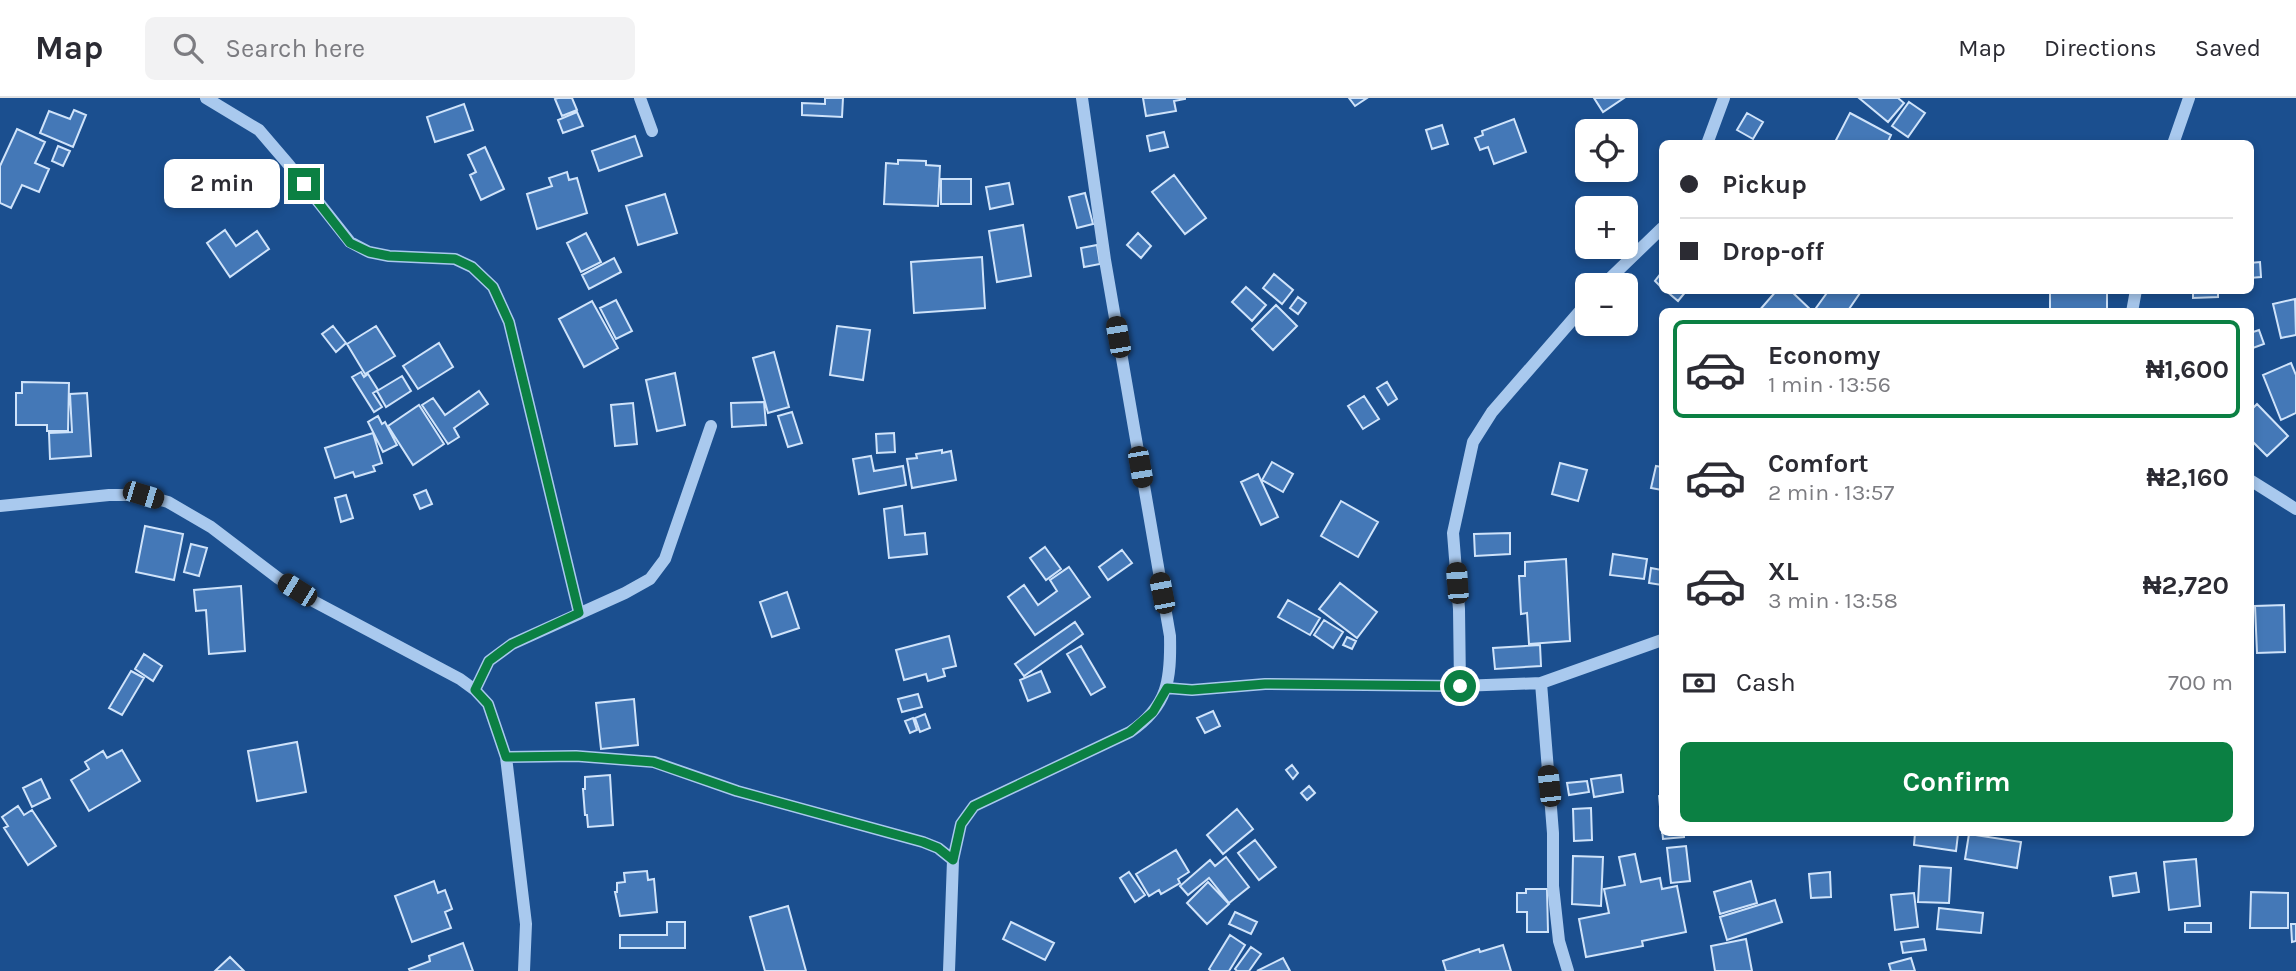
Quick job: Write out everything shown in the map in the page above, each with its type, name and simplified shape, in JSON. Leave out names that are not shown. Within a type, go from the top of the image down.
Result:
[{"type":"street","points":[[206,98],[259,130],[350,243],[369,252],[389,256],[455,259],[472,267],[493,287],[509,322],[579,613]]},
{"type":"street","points":[[640,98],[652,131]]},
{"type":"street","points":[[949,971],[953,860],[961,824],[974,806],[1130,732],[1153,712],[1167,688],[1171,668],[1170,636],[1105,260],[1082,98]]},
{"type":"street","points":[[1708,140],[1724,98]]},
{"type":"street","points":[[2174,140],[2189,98]]},
{"type":"street","points":[[1615,273],[1659,231]]},
{"type":"street","points":[[1460,686],[1459,609],[1453,533],[1473,442],[1500,402],[1575,317]]},
{"type":"street","points":[[475,690],[489,661],[512,644],[650,579],[665,559],[711,426]]},
{"type":"street","points":[[2254,483],[2296,509]]},
{"type":"street","points":[[0,506],[110,495],[143,495],[168,502],[211,527],[278,578],[315,602],[460,679],[475,690],[488,704],[506,757],[526,925],[523,971]]},
{"type":"street","points":[[1167,688],[1192,690],[1265,684],[1460,686],[1541,682],[1659,641]]},
{"type":"street","points":[[1541,682],[1553,833],[1552,886],[1559,941],[1568,971]]},
{"type":"street","points":[[506,757],[576,756],[653,762],[737,791],[914,839],[938,848],[953,860]]},
{"type":"building","points":[[572,98],[577,110],[562,116],[555,99]]},
{"type":"building","points":[[825,98],[843,98],[842,117],[802,115],[802,103],[825,104]]},
{"type":"building","points":[[1143,98],[1185,99],[1174,101],[1176,111],[1146,116]]},
{"type":"building","points":[[1349,98],[1367,98],[1355,106]]},
{"type":"building","points":[[1594,98],[1624,98],[1603,112]]},
{"type":"building","points":[[1859,98],[1898,98],[1904,103],[1888,122]]},
{"type":"building","points":[[1909,102],[1925,113],[1908,137],[1892,126]]},
{"type":"building","points":[[464,104],[473,130],[435,142],[427,117]]},
{"type":"building","points":[[74,110],[86,115],[73,147],[40,133],[49,111],[70,119]]},
{"type":"building","points":[[577,112],[583,126],[563,133],[558,120]]},
{"type":"building","points":[[1747,113],[1763,122],[1753,139],[1737,130]]},
{"type":"building","points":[[1850,113],[1891,135],[1889,140],[1836,140]]},
{"type":"building","points":[[1514,119],[1526,152],[1494,164],[1488,147],[1480,150],[1475,138],[1483,135],[1482,131]]},
{"type":"building","points":[[1442,125],[1448,144],[1432,149],[1426,130]]},
{"type":"building","points":[[17,129],[45,142],[35,163],[49,169],[39,192],[22,185],[11,208],[0,203],[0,166]]},
{"type":"building","points":[[1164,132],[1168,147],[1150,151],[1147,136]]},
{"type":"building","points":[[635,136],[642,156],[599,171],[592,151]]},
{"type":"building","points":[[58,146],[70,151],[63,166],[52,161]]},
{"type":"building","points":[[485,147],[504,189],[481,200],[470,175],[476,172],[468,155]]},
{"type":"building","points":[[898,160],[926,161],[926,165],[940,166],[938,206],[884,204],[886,163],[898,164]]},
{"type":"building","points":[[567,172],[569,180],[577,178],[587,213],[537,229],[527,194],[552,186],[549,178]]},
{"type":"building","points":[[1174,175],[1206,218],[1185,234],[1152,192]]},
{"type":"building","points":[[941,179],[971,179],[971,204],[941,204]]},
{"type":"building","points":[[1009,183],[1013,204],[990,209],[986,187]]},
{"type":"building","points":[[1085,193],[1093,224],[1077,228],[1069,197]]},
{"type":"building","points":[[665,194],[677,233],[638,245],[626,206]]},
{"type":"building","points":[[1023,225],[1031,276],[997,282],[989,231]]},
{"type":"building","points":[[225,230],[236,246],[257,231],[269,249],[230,277],[207,243]]},
{"type":"building","points":[[586,233],[601,262],[581,272],[567,243]]},
{"type":"building","points":[[1138,233],[1151,246],[1141,258],[1127,245]]},
{"type":"building","points":[[1097,245],[1100,264],[1084,267],[1081,248]]},
{"type":"building","points":[[982,257],[985,308],[914,313],[911,262]]},
{"type":"building","points":[[614,258],[621,272],[589,289],[582,275]]},
{"type":"building","points":[[2260,262],[2261,277],[2254,278],[2254,263]]},
{"type":"building","points":[[1274,274],[1293,290],[1282,304],[1263,288]]},
{"type":"building","points":[[1246,287],[1266,305],[1252,321],[1232,302]]},
{"type":"building","points":[[1670,294],[1684,294],[1678,301]]},
{"type":"building","points":[[1774,294],[1794,294],[1809,308],[1761,308]]},
{"type":"building","points":[[1826,294],[1859,294],[1850,308],[1816,308]]},
{"type":"building","points":[[2050,294],[2107,294],[2107,308],[2050,308]]},
{"type":"building","points":[[2193,294],[2218,294],[2218,297],[2193,298]]},
{"type":"building","points":[[1298,297],[1306,303],[1298,314],[1290,308]]},
{"type":"building","points":[[2295,299],[2296,335],[2281,338],[2273,304]]},
{"type":"building","points":[[616,300],[632,331],[616,339],[600,308]]},
{"type":"building","points":[[592,301],[618,348],[584,367],[559,319]]},
{"type":"building","points":[[1276,305],[1297,326],[1273,350],[1252,329]]},
{"type":"building","points":[[333,326],[346,343],[336,352],[322,334]]},
{"type":"building","points":[[376,326],[395,356],[365,374],[347,344]]},
{"type":"building","points":[[837,326],[870,330],[863,380],[830,375]]},
{"type":"building","points":[[2259,330],[2264,344],[2254,348],[2254,332]]},
{"type":"building","points":[[439,343],[453,367],[418,389],[403,366]]},
{"type":"building","points":[[774,352],[789,407],[768,413],[753,358]]},
{"type":"building","points":[[2291,363],[2296,375],[2296,413],[2281,420],[2263,375]]},
{"type":"building","points":[[361,372],[364,377],[368,374],[378,390],[373,393],[382,407],[374,412],[352,377]]},
{"type":"building","points":[[675,373],[685,425],[657,431],[646,380]]},
{"type":"building","points":[[402,376],[411,391],[386,407],[377,391]]},
{"type":"building","points":[[22,382],[69,383],[68,431],[47,431],[47,425],[16,425],[16,393],[22,393]]},
{"type":"building","points":[[1387,382],[1397,399],[1388,405],[1377,388]]},
{"type":"building","points":[[479,391],[488,404],[454,428],[459,437],[448,444],[422,405],[433,398],[445,415]]},
{"type":"building","points":[[87,393],[91,456],[50,459],[49,433],[72,432],[70,394]]},
{"type":"building","points":[[1364,396],[1379,419],[1363,429],[1348,406]]},
{"type":"building","points":[[764,402],[766,425],[732,427],[731,403]]},
{"type":"building","points":[[633,403],[637,444],[615,446],[611,405]]},
{"type":"building","points":[[2257,404],[2288,436],[2267,456],[2254,443],[2254,407]]},
{"type":"building","points":[[419,405],[444,444],[413,465],[388,426]]},
{"type":"building","points":[[792,412],[802,443],[788,447],[778,416]]},
{"type":"building","points":[[378,416],[382,424],[385,422],[397,445],[383,452],[368,422]]},
{"type":"building","points":[[373,433],[382,463],[373,466],[375,471],[355,477],[353,472],[335,478],[325,448]]},
{"type":"building","points":[[894,433],[895,452],[877,453],[876,434]]},
{"type":"building","points":[[942,450],[942,453],[951,451],[956,480],[912,488],[907,459],[917,458],[916,454]]},
{"type":"building","points":[[871,456],[874,471],[903,466],[906,485],[859,494],[853,459]]},
{"type":"building","points":[[1272,462],[1293,474],[1283,492],[1262,480]]},
{"type":"building","points":[[1560,463],[1587,470],[1578,501],[1552,494]]},
{"type":"building","points":[[1656,466],[1659,466],[1659,489],[1651,488]]},
{"type":"building","points":[[1258,474],[1278,517],[1261,525],[1241,482]]},
{"type":"building","points":[[426,490],[432,504],[420,509],[414,495]]},
{"type":"building","points":[[346,495],[353,518],[341,522],[335,498]]},
{"type":"building","points":[[1341,501],[1378,522],[1358,557],[1321,536]]},
{"type":"building","points":[[902,506],[905,535],[925,533],[927,554],[889,558],[884,509]]},
{"type":"building","points":[[145,526],[183,534],[174,580],[136,572]]},
{"type":"building","points":[[1510,533],[1510,554],[1475,556],[1474,534]]},
{"type":"building","points":[[191,544],[207,548],[199,576],[184,572]]},
{"type":"building","points":[[1045,547],[1061,569],[1046,580],[1030,558]]},
{"type":"building","points":[[1122,550],[1132,563],[1108,580],[1099,567]]},
{"type":"building","points":[[1613,554],[1647,559],[1644,579],[1610,575]]},
{"type":"building","points":[[1566,559],[1570,641],[1529,644],[1527,613],[1521,614],[1519,576],[1525,576],[1525,562]]},
{"type":"building","points":[[1069,567],[1090,597],[1035,635],[1008,597],[1024,585],[1038,605],[1057,591],[1050,580]]},
{"type":"building","points":[[1651,568],[1659,569],[1659,585],[1649,583]]},
{"type":"building","points":[[1340,583],[1377,612],[1357,638],[1319,609]]},
{"type":"building","points":[[241,586],[245,651],[209,654],[206,610],[196,611],[194,590]]},
{"type":"building","points":[[787,592],[799,628],[772,637],[760,602]]},
{"type":"building","points":[[1288,600],[1320,618],[1310,635],[1278,617]]},
{"type":"building","points":[[2284,605],[2285,652],[2257,653],[2255,606]]},
{"type":"building","points":[[1324,620],[1343,632],[1333,648],[1314,635]]},
{"type":"building","points":[[1075,622],[1083,634],[1024,676],[1015,664]]},
{"type":"building","points":[[949,636],[956,666],[943,669],[945,676],[928,681],[926,674],[904,680],[896,650]]},
{"type":"building","points":[[1347,637],[1356,641],[1352,649],[1343,645]]},
{"type":"building","points":[[1540,645],[1541,666],[1495,669],[1493,648]]},
{"type":"building","points":[[1081,646],[1105,687],[1091,695],[1067,654]]},
{"type":"building","points":[[144,654],[162,666],[153,681],[135,669]]},
{"type":"building","points":[[131,671],[144,678],[122,715],[109,708]]},
{"type":"building","points":[[1041,671],[1050,692],[1028,701],[1020,680]]},
{"type":"building","points":[[918,694],[922,707],[902,712],[898,699]]},
{"type":"building","points":[[634,699],[638,745],[601,749],[596,703]]},
{"type":"building","points":[[1213,711],[1220,726],[1205,733],[1197,718]]},
{"type":"building","points":[[925,714],[930,728],[920,732],[915,718]]},
{"type":"building","points":[[913,718],[917,730],[910,733],[905,721]]},
{"type":"building","points":[[297,742],[306,792],[257,801],[248,751]]},
{"type":"building","points":[[122,750],[140,781],[89,811],[71,780],[89,769],[85,762],[103,751],[107,758]]},
{"type":"building","points":[[1292,765],[1298,773],[1293,779],[1286,770]]},
{"type":"building","points":[[610,775],[613,825],[588,827],[583,789],[585,777]]},
{"type":"building","points":[[1621,775],[1623,792],[1594,797],[1591,779]]},
{"type":"building","points":[[41,779],[50,798],[32,807],[23,788]]},
{"type":"building","points":[[1587,781],[1589,792],[1569,795],[1567,783]]},
{"type":"building","points":[[1309,786],[1315,793],[1307,800],[1301,793]]},
{"type":"building","points":[[18,806],[24,815],[32,810],[56,846],[28,865],[4,828],[8,826],[2,817]]},
{"type":"building","points":[[1591,808],[1592,840],[1574,841],[1573,809]]},
{"type":"building","points":[[1237,809],[1253,829],[1223,854],[1207,835]]},
{"type":"building","points":[[1662,836],[1684,836],[1684,837],[1663,839]]},
{"type":"building","points":[[1915,836],[1958,836],[1956,851],[1914,845]]},
{"type":"building","points":[[1969,836],[2021,842],[2017,868],[1965,859]]},
{"type":"building","points":[[1255,840],[1276,867],[1259,880],[1238,853]]},
{"type":"building","points":[[1686,846],[1690,881],[1671,883],[1667,848]]},
{"type":"building","points":[[1176,850],[1189,872],[1178,879],[1180,883],[1161,894],[1159,890],[1149,896],[1136,874]]},
{"type":"building","points":[[1635,854],[1641,882],[1660,878],[1662,889],[1677,886],[1686,932],[1642,941],[1643,946],[1586,957],[1579,919],[1609,913],[1604,889],[1625,885],[1619,857]]},
{"type":"building","points":[[1573,856],[1603,857],[1601,906],[1572,904]]},
{"type":"building","points":[[1226,857],[1249,887],[1229,903],[1209,878],[1188,895],[1180,886],[1210,860],[1215,866]]},
{"type":"building","points":[[2196,859],[2200,906],[2169,910],[2164,862]]},
{"type":"building","points":[[1920,866],[1951,868],[1949,903],[1918,902]]},
{"type":"building","points":[[647,871],[648,880],[654,879],[657,912],[620,916],[615,892],[617,883],[625,882],[624,873]]},
{"type":"building","points":[[1129,872],[1145,895],[1135,902],[1120,878]]},
{"type":"building","points":[[1830,872],[1831,897],[1811,898],[1809,874]]},
{"type":"building","points":[[2136,873],[2139,892],[2113,896],[2110,877]]},
{"type":"building","points":[[434,881],[438,893],[445,890],[452,909],[445,912],[451,928],[412,942],[395,896]]},
{"type":"building","points":[[1751,881],[1757,903],[1720,914],[1714,892]]},
{"type":"building","points":[[1208,882],[1229,904],[1207,924],[1187,903]]},
{"type":"building","points":[[1526,889],[1547,889],[1548,932],[1527,932],[1527,912],[1517,912],[1517,893],[1526,893]]},
{"type":"building","points":[[2251,892],[2288,893],[2288,928],[2250,928]]},
{"type":"building","points":[[1914,893],[1918,927],[1895,930],[1891,895]]},
{"type":"building","points":[[1775,900],[1782,922],[1727,940],[1720,917]]},
{"type":"building","points":[[788,906],[806,971],[765,971],[750,917]]},
{"type":"building","points":[[1939,908],[1983,913],[1981,933],[1937,929]]},
{"type":"building","points":[[1235,912],[1257,922],[1251,934],[1229,924]]},
{"type":"building","points":[[667,922],[685,922],[685,948],[620,948],[620,935],[667,935]]},
{"type":"building","points":[[1011,922],[1054,943],[1045,960],[1003,939]]},
{"type":"building","points":[[2185,923],[2211,923],[2211,932],[2185,932]]},
{"type":"building","points":[[2291,924],[2296,924],[2296,941],[2292,942]]},
{"type":"building","points":[[1230,935],[1245,945],[1229,971],[1211,971],[1209,969]]},
{"type":"building","points":[[1746,939],[1752,971],[1715,971],[1711,946]]},
{"type":"building","points":[[1924,939],[1926,950],[1903,953],[1901,942]]},
{"type":"building","points":[[463,943],[473,971],[410,971],[409,969],[430,961],[429,956]]},
{"type":"building","points":[[1503,945],[1511,971],[1446,971],[1443,961],[1479,949],[1480,952]]},
{"type":"building","points":[[1251,947],[1261,954],[1249,971],[1237,971],[1235,969]]},
{"type":"building","points":[[230,957],[244,971],[215,971]]},
{"type":"building","points":[[1283,958],[1290,971],[1257,971]]},
{"type":"building","points":[[1911,958],[1915,971],[1891,971],[1889,964]]},
{"type":"route","points":[[304,184],[350,243],[369,252],[389,256],[455,259],[472,267],[493,287],[509,322],[579,613],[512,644],[489,661],[475,690],[488,704],[506,757],[576,756],[653,762],[737,791],[923,842],[938,848],[953,860],[961,824],[974,806],[1130,732],[1153,712],[1167,688],[1192,690],[1265,684],[1460,686]]}]
